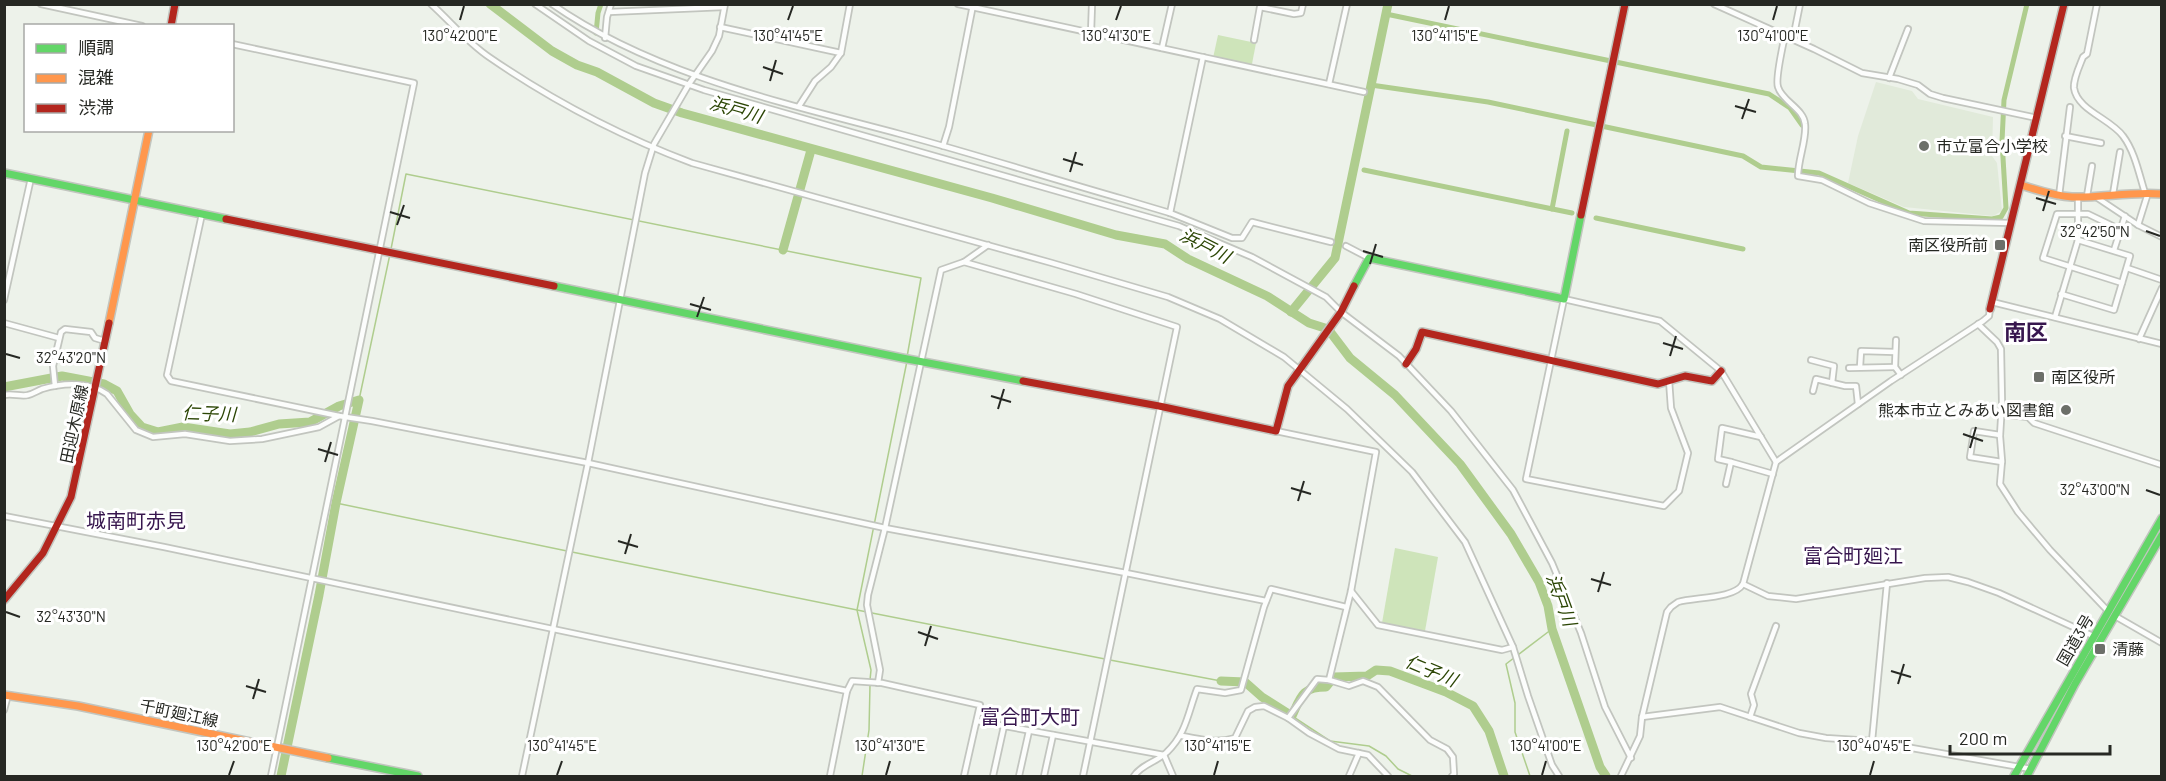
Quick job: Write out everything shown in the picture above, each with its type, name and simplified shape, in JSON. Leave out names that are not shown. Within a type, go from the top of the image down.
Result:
[{"type":"main road","points":[[171,24],[176,4]]},
{"type":"main road","points":[[4,173],[902,358],[1159,406],[1276,431],[1286,391],[1341,312],[1369,258],[1564,299],[1625,4]]},
{"type":"main road","points":[[1991,305],[2064,4]]},
{"type":"main road","name":"田迎木原線","points":[[4,600],[36,563],[58,526],[76,480],[149,132]]},
{"type":"main road","points":[[2021,185],[2059,195],[2078,197],[2162,194]]},
{"type":"main road","points":[[1406,364],[1416,349],[1422,332],[1658,384],[1685,376],[1712,381],[1721,371]]},
{"type":"main road","name":"国道3号","points":[[2014,777],[2162,518]]},
{"type":"main road","name":"国道3号","points":[[2029,773],[2075,684],[2162,536]]},
{"type":"main road","name":"千町廻江線","points":[[6,695],[78,706],[418,777]]},
{"type":"street","points":[[41,4],[133,24]]},
{"type":"street","points":[[431,4],[450,25],[488,56],[576,111],[652,148],[692,163],[1124,283],[1203,310],[1245,333],[1302,370],[1347,409],[1412,472],[1465,542],[1513,647],[1552,765],[1559,777]]},
{"type":"street","points":[[536,4],[589,41],[636,66],[689,84],[1179,226],[1215,240],[1326,297],[1341,312],[1399,356],[1450,411],[1513,490],[1552,563],[1581,633],[1605,707],[1631,758]]},
{"type":"street","points":[[552,4],[582,26],[605,38],[695,74],[799,106],[1170,213],[1232,237],[1242,238],[1252,222],[1331,243]]},
{"type":"street","points":[[605,38],[611,4]]},
{"type":"street","points":[[799,106],[815,81],[831,67],[840,53],[850,4]]},
{"type":"street","points":[[958,4],[1364,93]]},
{"type":"street","points":[[1091,33],[1092,4]]},
{"type":"street","points":[[1162,48],[1172,4]]},
{"type":"street","points":[[1254,40],[1260,7],[1294,14],[1301,13],[1303,4]]},
{"type":"street","points":[[1329,84],[1347,4]]},
{"type":"street","points":[[1714,4],[1785,35],[1862,73],[1918,85],[1930,94],[1943,98],[2037,118]]},
{"type":"street","points":[[1792,39],[1800,4]]},
{"type":"street","points":[[2097,4],[2087,54],[2083,57],[2074,87],[2080,103],[2123,135],[2132,153],[2147,193],[2138,225]]},
{"type":"street","points":[[522,777],[588,463],[645,173],[652,148],[695,74],[712,51],[719,36],[724,6],[609,12]]},
{"type":"street","points":[[942,146],[949,127],[972,6]]},
{"type":"street","points":[[720,27],[840,53]]},
{"type":"street","points":[[1889,78],[1908,29]]},
{"type":"street","points":[[1785,35],[1777,84],[1780,92],[1803,118],[1806,125],[1798,176],[1822,180],[1869,203],[1924,221],[2011,223]]},
{"type":"street","points":[[234,44],[414,83],[382,250],[310,578],[271,777]]},
{"type":"street","points":[[1170,213],[1203,57]]},
{"type":"street","points":[[2059,195],[2070,107]]},
{"type":"street","points":[[2065,136],[2101,143]]},
{"type":"street","points":[[2113,194],[2120,152]]},
{"type":"street","points":[[2092,166],[2090,196],[2162,237]]},
{"type":"street","points":[[4,300],[31,178]]},
{"type":"street","points":[[2055,317],[2078,240],[2078,197]]},
{"type":"street","points":[[202,214],[167,375],[171,381],[339,416],[588,463],[882,527],[1266,602]]},
{"type":"street","points":[[2120,229],[2088,214],[2057,214],[2043,258],[2122,283]]},
{"type":"street","points":[[2114,250],[2125,216]]},
{"type":"street","points":[[2061,294],[2114,310],[2130,256],[2078,240]]},
{"type":"street","points":[[878,683],[880,670],[867,605],[868,595],[941,270],[964,262],[988,245]]},
{"type":"street","points":[[1346,246],[1369,258]]},
{"type":"street","points":[[964,262],[1076,294],[1177,327],[1159,406],[1092,743],[1083,776]]},
{"type":"street","points":[[2127,268],[2162,280]]},
{"type":"street","points":[[2139,339],[2162,288]]},
{"type":"street","points":[[1669,381],[1671,408],[1688,453],[1679,491],[1664,506],[1526,479],[1564,299],[1660,321],[1721,371],[1776,462]]},
{"type":"street","points":[[1621,777],[1640,736],[1642,717],[1667,612],[1671,607],[1690,599],[1732,594],[1740,590],[1776,462],[1989,316],[1991,305],[2055,317],[2162,344]]},
{"type":"street","points":[[4,323],[59,338]]},
{"type":"street","points":[[1978,324],[1997,342],[2001,350],[2002,462],[2000,484],[2018,512],[2050,550],[2108,611],[2162,643]]},
{"type":"street","points":[[56,387],[53,366],[59,338],[65,328],[91,332],[95,338],[105,341]]},
{"type":"street","points":[[1896,340],[1895,367],[1901,375]]},
{"type":"street","points":[[1860,367],[1861,349],[1895,352]]},
{"type":"street","points":[[1811,360],[1834,366],[1832,383]]},
{"type":"street","points":[[1849,368],[1895,367]]},
{"type":"street","points":[[1814,391],[1816,379],[1856,387],[1858,404]]},
{"type":"street","points":[[4,395],[17,393],[27,396],[41,389],[79,384],[96,387],[113,399],[136,430],[153,437],[184,434],[230,441],[262,439],[319,427],[339,416]]},
{"type":"street","points":[[2000,414],[2028,417],[2034,423],[2162,465]]},
{"type":"street","points":[[1761,437],[1722,428],[1718,459],[1773,474]]},
{"type":"street","points":[[2000,435],[1974,430],[1970,457],[2002,462]]},
{"type":"street","points":[[1276,431],[1376,452],[1351,591],[1329,680]]},
{"type":"street","points":[[1726,484],[1731,462]]},
{"type":"street","points":[[4,516],[847,691]]},
{"type":"street","points":[[1743,584],[1768,596],[1796,599],[1887,583],[1948,577],[1999,593],[2093,636]]},
{"type":"street","points":[[1872,741],[1887,583]]},
{"type":"street","points":[[1134,777],[1146,764],[1164,755],[1182,736],[1197,689],[1225,693],[1242,690],[1271,590],[1346,607]]},
{"type":"street","points":[[1351,591],[1378,625],[1502,650],[1513,647]]},
{"type":"street","points":[[1750,717],[1754,705],[1751,694],[1776,626]]},
{"type":"street","points":[[1288,718],[1317,679],[1349,686],[1363,681],[1378,687],[1430,740],[1447,749],[1453,757],[1454,774],[1452,777]]},
{"type":"street","points":[[830,777],[847,691],[852,681],[878,683],[980,705],[964,777]]},
{"type":"street","points":[[4,710],[6,695]]},
{"type":"street","points":[[1182,736],[1208,742],[1221,742],[1235,738],[1248,711],[1264,705],[1339,749],[1368,755],[1388,777]]},
{"type":"street","points":[[1642,717],[1720,707],[1799,733],[1826,738],[1872,741],[2020,766],[2029,773]]},
{"type":"street","points":[[977,721],[1164,755]]},
{"type":"street","points":[[993,777],[1004,726]]},
{"type":"street","points":[[1019,777],[1029,731]]},
{"type":"street","points":[[1044,777],[1053,735]]},
{"type":"street","points":[[1349,777],[1359,753]]},
{"type":"street","points":[[1164,755],[1173,777]]},
{"type":"shaded area","name":"市立富合小学校","points":[[1876,82],[1912,91],[1918,99],[1993,117],[1992,156],[1997,163],[2002,211],[1993,216],[1904,207],[1848,183],[1858,136]]},
{"type":"green space","points":[[1218,35],[1256,43],[1252,64],[1213,58]]},
{"type":"green space","points":[[1395,548],[1438,557],[1425,631],[1382,623]]},
{"type":"waterway","name":"浜戸川","points":[[490,4],[552,51],[654,103],[682,113],[992,198],[1116,235],[1165,244],[1188,259],[1267,296],[1309,323],[1328,329],[1350,358],[1395,395],[1460,464],[1511,534],[1539,582],[1548,606],[1552,629],[1600,767],[1606,776]]},
{"type":"waterway","points":[[596,33],[601,4]]},
{"type":"waterway","points":[[1291,312],[1335,258],[1388,4]]},
{"type":"waterway","points":[[1371,85],[1488,102],[1743,156],[1761,167],[1819,173],[1909,213],[1992,219],[2001,217],[2006,208],[2002,141],[2004,100],[2027,4]]},
{"type":"waterway","points":[[1386,14],[1769,94],[1790,108],[1802,125]]},
{"type":"waterway","points":[[1552,209],[1567,131]]},
{"type":"waterway","points":[[783,250],[811,150]]},
{"type":"waterway","points":[[1364,170],[1572,213]]},
{"type":"waterway","points":[[391,249],[406,174],[921,278],[907,357]]},
{"type":"waterway","points":[[1596,218],[1743,249]]},
{"type":"waterway","points":[[359,400],[390,254]]},
{"type":"waterway","points":[[870,680],[871,670],[857,610],[907,361]]},
{"type":"waterway","name":"仁子川","points":[[4,387],[62,376],[104,384],[117,391],[130,414],[142,427],[158,432],[183,427],[230,434],[250,432],[279,424],[310,422],[339,406],[359,400],[281,776]]},
{"type":"waterway","points":[[336,503],[567,551]]},
{"type":"waterway","points":[[572,552],[867,612]]},
{"type":"waterway","points":[[872,613],[1105,659]]},
{"type":"waterway","points":[[1530,776],[1515,732],[1515,703],[1506,664],[1552,629]]},
{"type":"waterway","points":[[1110,660],[1221,681]]},
{"type":"waterway","name":"仁子川","points":[[1221,681],[1245,682],[1262,697],[1292,716],[1303,694],[1318,687],[1326,687],[1334,677],[1367,676],[1376,670],[1390,671],[1446,692],[1473,706],[1489,731],[1504,776]]},
{"type":"waterway","points":[[862,776],[869,730],[870,685]]},
{"type":"waterway","points":[[1292,716],[1330,741],[1369,746],[1386,756],[1398,769],[1412,776]]},
{"type":"traffic: fast","points":[[4,173],[226,219]]},
{"type":"traffic: fast","points":[[1354,286],[1369,258],[1564,299],[1581,215]]},
{"type":"traffic: fast","points":[[554,286],[1023,381]]},
{"type":"traffic: fast","points":[[2014,776],[2162,518]]},
{"type":"traffic: fast","points":[[2027,776],[2075,684],[2162,535]]},
{"type":"traffic: fast","points":[[328,758],[418,776]]},
{"type":"traffic: slow","points":[[109,323],[149,132]]},
{"type":"traffic: slow","points":[[2021,185],[2072,197],[2162,194]]},
{"type":"traffic: slow","points":[[4,695],[78,706],[328,758]]},
{"type":"traffic: jam","points":[[171,24],[175,4]]},
{"type":"traffic: jam","points":[[1581,215],[1625,4]]},
{"type":"traffic: jam","points":[[1990,309],[2064,4]]},
{"type":"traffic: jam","points":[[226,219],[554,286]]},
{"type":"traffic: jam","points":[[1023,381],[1159,406],[1276,431],[1288,386],[1341,312],[1354,286]]},
{"type":"traffic: jam","points":[[4,600],[43,553],[71,497],[109,323]]},
{"type":"traffic: jam","points":[[1406,364],[1416,349],[1422,332],[1658,384],[1685,376],[1712,381],[1721,371]]},
{"type":"place","name":"市立富合小学校","points":[[1924,146]]},
{"type":"place","name":"南区役所前","points":[[2000,245]]},
{"type":"place","name":"南区役所","points":[[2039,377]]},
{"type":"place","name":"熊本市立とみあい図書館","points":[[2066,410]]},
{"type":"place","name":"清藤","points":[[2100,649]]},
{"type":"district","name":"南区","points":[[2026,332]]},
{"type":"district","name":"城南町赤見","points":[[136,521]]},
{"type":"district","name":"富合町廻江","points":[[1853,556]]},
{"type":"district","name":"富合町大町","points":[[1030,717]]}]
